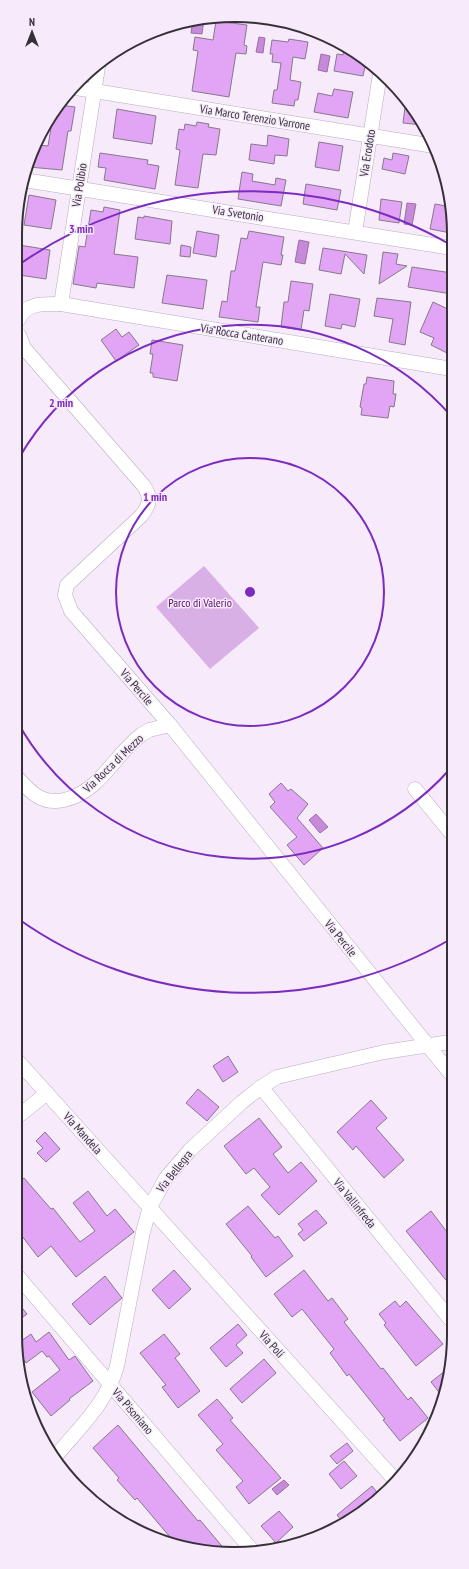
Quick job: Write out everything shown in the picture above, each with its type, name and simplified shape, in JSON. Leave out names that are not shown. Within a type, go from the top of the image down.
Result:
[{"type":"street","name":"Via Polibio","points":[[61,304],[97,72]]},
{"type":"street","name":"Via Erodoto","points":[[355,232],[379,79]]},
{"type":"street","name":"Via Marco Terenzio Varrone","points":[[80,89],[427,145]]},
{"type":"street","name":"Via Svetonio","points":[[29,181],[447,247]]},
{"type":"street","name":"Via Rocca Canterano","points":[[22,312],[33,305],[61,304],[447,367]]},
{"type":"street","name":"Via Percile","points":[[22,343],[24,348],[147,490],[150,502],[146,511],[67,585],[65,595],[74,616],[170,725],[447,1068]]},
{"type":"street","name":"Via Rocca di Mezzo","points":[[22,782],[31,792],[40,798],[54,801],[71,798],[92,786],[141,735],[149,730],[170,725]]},
{"type":"street","points":[[415,789],[447,828]]},
{"type":"street","name":"Via Bellegra","points":[[58,1453],[100,1404],[111,1385],[117,1366],[143,1232],[150,1207],[161,1185],[177,1164],[220,1122],[261,1087],[288,1074],[426,1044],[447,1042]]},
{"type":"street","name":"Via Mandela","points":[[22,1066],[150,1207]]},
{"type":"street","name":"Via Vallinfreda","points":[[261,1087],[447,1315]]},
{"type":"street","points":[[22,1113],[47,1093]]},
{"type":"street","name":"Via Poli","points":[[150,1207],[392,1477]]},
{"type":"street","name":"Via Pisoniano","points":[[22,1281],[249,1547]]},
{"type":"green space","name":"Parco di Valerio","points":[[204,566],[259,628],[210,669],[156,607]]},
{"type":"shaded area","points":[[203,25],[202,34],[191,33],[192,26]]},
{"type":"shaded area","points":[[259,37],[265,38],[263,53],[256,52]]},
{"type":"shaded area","points":[[321,54],[330,56],[327,72],[318,70]]},
{"type":"shaded area","points":[[407,203],[416,204],[412,225],[404,224]]},
{"type":"shaded area","points":[[299,240],[309,242],[305,264],[295,262]]},
{"type":"shaded area","points":[[316,814],[328,827],[320,833],[309,820]]},
{"type":"shaded area","points":[[284,1480],[289,1485],[277,1495],[272,1489]]},
{"type":"building","points":[[224,22],[247,25],[244,45],[247,46],[246,54],[236,53],[229,97],[192,91],[198,51],[193,50],[195,37],[213,40],[216,23]]},
{"type":"building","points":[[289,39],[308,42],[305,59],[293,57],[290,80],[301,82],[298,100],[295,100],[294,106],[272,103],[274,90],[277,90],[281,63],[272,62],[273,54],[270,54],[272,40],[288,42]]},
{"type":"building","points":[[344,52],[365,67],[363,76],[334,71],[337,54],[343,55]]},
{"type":"building","points":[[334,89],[353,92],[348,118],[314,112],[318,93],[332,96]]},
{"type":"building","points":[[65,106],[75,107],[71,131],[68,131],[62,170],[33,167],[42,145],[48,146],[51,128]]},
{"type":"building","points":[[405,108],[417,124],[403,123]]},
{"type":"building","points":[[117,109],[156,116],[152,144],[113,138]]},
{"type":"building","points":[[197,122],[209,124],[208,127],[220,129],[216,155],[203,154],[198,188],[175,185],[180,150],[176,149],[179,129],[184,130],[185,124],[196,126]]},
{"type":"building","points":[[268,135],[289,139],[287,156],[275,155],[274,164],[249,160],[251,144],[267,146]]},
{"type":"building","points":[[319,142],[343,146],[339,171],[315,167]]},
{"type":"building","points":[[100,153],[148,160],[147,164],[159,166],[155,189],[104,180],[106,168],[98,167]]},
{"type":"building","points":[[393,153],[409,156],[405,174],[382,169],[384,158],[392,160]]},
{"type":"building","points":[[242,172],[253,174],[252,181],[275,185],[276,178],[286,180],[281,206],[238,199]]},
{"type":"building","points":[[306,184],[341,190],[337,210],[303,204]]},
{"type":"building","points":[[29,195],[56,200],[51,229],[24,225]]},
{"type":"building","points":[[381,199],[402,202],[399,223],[379,220]]},
{"type":"building","points":[[435,204],[445,206],[447,232],[430,229]]},
{"type":"building","points":[[104,207],[120,210],[114,254],[138,257],[134,288],[97,283],[96,288],[73,284],[79,246],[85,247],[91,210],[103,212]]},
{"type":"building","points":[[144,216],[172,221],[170,244],[135,239],[138,217],[144,218]]},
{"type":"building","points":[[197,231],[219,235],[216,257],[193,253]]},
{"type":"building","points":[[249,231],[284,237],[281,265],[263,262],[256,307],[260,307],[258,322],[219,317],[222,301],[227,302],[231,271],[235,271],[241,238],[247,239]]},
{"type":"building","points":[[22,245],[50,250],[46,279],[22,275]]},
{"type":"building","points":[[181,245],[191,247],[190,257],[180,256]]},
{"type":"building","points":[[323,248],[367,255],[364,274],[345,254],[341,274],[319,270]]},
{"type":"building","points":[[383,252],[398,254],[396,264],[407,266],[379,284]]},
{"type":"building","points":[[412,267],[447,272],[447,293],[408,287]]},
{"type":"building","points":[[167,275],[207,280],[203,309],[162,303]]},
{"type":"building","points":[[291,281],[313,284],[309,311],[304,310],[301,330],[281,327],[284,302],[288,302]]},
{"type":"building","points":[[330,294],[360,299],[355,327],[342,324],[341,329],[325,326]]},
{"type":"building","points":[[377,298],[411,302],[405,345],[389,342],[393,319],[374,316]]},
{"type":"building","points":[[433,302],[447,309],[447,353],[431,345],[434,338],[420,332]]},
{"type":"building","points":[[116,329],[122,337],[129,332],[139,345],[116,361],[101,340]]},
{"type":"building","points":[[152,340],[183,345],[177,381],[153,377],[153,373],[150,373],[153,354],[150,354]]},
{"type":"building","points":[[367,377],[394,381],[393,394],[396,394],[394,407],[390,406],[388,418],[361,415],[362,408],[360,407],[364,384],[366,384]]},
{"type":"building","points":[[281,783],[288,791],[291,789],[308,804],[297,818],[323,848],[304,865],[287,845],[297,837],[270,807],[275,802],[269,794]]},
{"type":"building","points":[[228,1056],[238,1072],[223,1082],[213,1066]]},
{"type":"building","points":[[198,1089],[219,1107],[207,1121],[186,1103]]},
{"type":"building","points":[[371,1100],[387,1118],[376,1128],[404,1160],[384,1178],[356,1146],[353,1150],[337,1132]]},
{"type":"building","points":[[259,1118],[282,1147],[273,1154],[288,1173],[301,1162],[317,1181],[279,1215],[261,1195],[270,1187],[254,1168],[246,1174],[224,1146]]},
{"type":"building","points":[[45,1132],[60,1149],[46,1162],[37,1153],[43,1148],[36,1141]]},
{"type":"building","points":[[24,1178],[51,1209],[53,1208],[80,1242],[95,1231],[73,1203],[88,1191],[107,1216],[115,1209],[134,1232],[76,1277],[51,1246],[38,1257],[22,1236],[22,1180]]},
{"type":"building","points":[[248,1206],[275,1238],[278,1236],[293,1256],[266,1277],[251,1257],[252,1256],[226,1224]]},
{"type":"building","points":[[316,1210],[327,1223],[304,1241],[298,1234],[303,1230],[298,1224]]},
{"type":"building","points":[[431,1211],[447,1232],[447,1281],[406,1231]]},
{"type":"building","points":[[174,1270],[191,1289],[169,1309],[152,1290]]},
{"type":"building","points":[[304,1270],[328,1301],[332,1298],[348,1319],[344,1322],[381,1369],[383,1368],[408,1400],[411,1397],[428,1418],[400,1441],[383,1420],[385,1419],[349,1374],[347,1376],[330,1353],[334,1349],[302,1309],[292,1317],[274,1294]]},
{"type":"building","points":[[105,1276],[122,1298],[90,1325],[72,1304]]},
{"type":"building","points":[[395,1301],[400,1307],[406,1301],[443,1344],[416,1366],[384,1325],[386,1323],[379,1314]]},
{"type":"building","points":[[22,1308],[27,1314],[22,1318]]},
{"type":"building","points":[[238,1324],[247,1335],[236,1345],[243,1353],[226,1367],[210,1348]]},
{"type":"building","points":[[49,1332],[69,1360],[75,1356],[93,1381],[69,1399],[70,1400],[51,1416],[32,1392],[60,1370],[49,1356],[47,1357],[42,1351],[26,1363],[24,1360],[22,1340],[31,1334],[36,1342]]},
{"type":"building","points":[[164,1334],[180,1354],[175,1358],[200,1391],[178,1408],[162,1387],[166,1385],[140,1353]]},
{"type":"building","points":[[264,1359],[276,1373],[242,1403],[230,1389]]},
{"type":"building","points":[[444,1372],[439,1392],[431,1382]]},
{"type":"building","points":[[217,1399],[233,1418],[230,1420],[281,1478],[249,1504],[236,1487],[243,1481],[216,1450],[223,1444],[198,1415]]},
{"type":"building","points":[[118,1425],[198,1521],[200,1520],[223,1547],[193,1543],[170,1537],[137,1498],[135,1500],[117,1480],[119,1478],[93,1448]]},
{"type":"building","points":[[347,1443],[353,1451],[337,1464],[330,1456]]},
{"type":"building","points":[[344,1461],[357,1476],[341,1489],[329,1474]]},
{"type":"building","points":[[372,1486],[377,1492],[341,1519],[337,1515]]},
{"type":"building","points":[[279,1511],[293,1527],[276,1543],[261,1526]]}]
